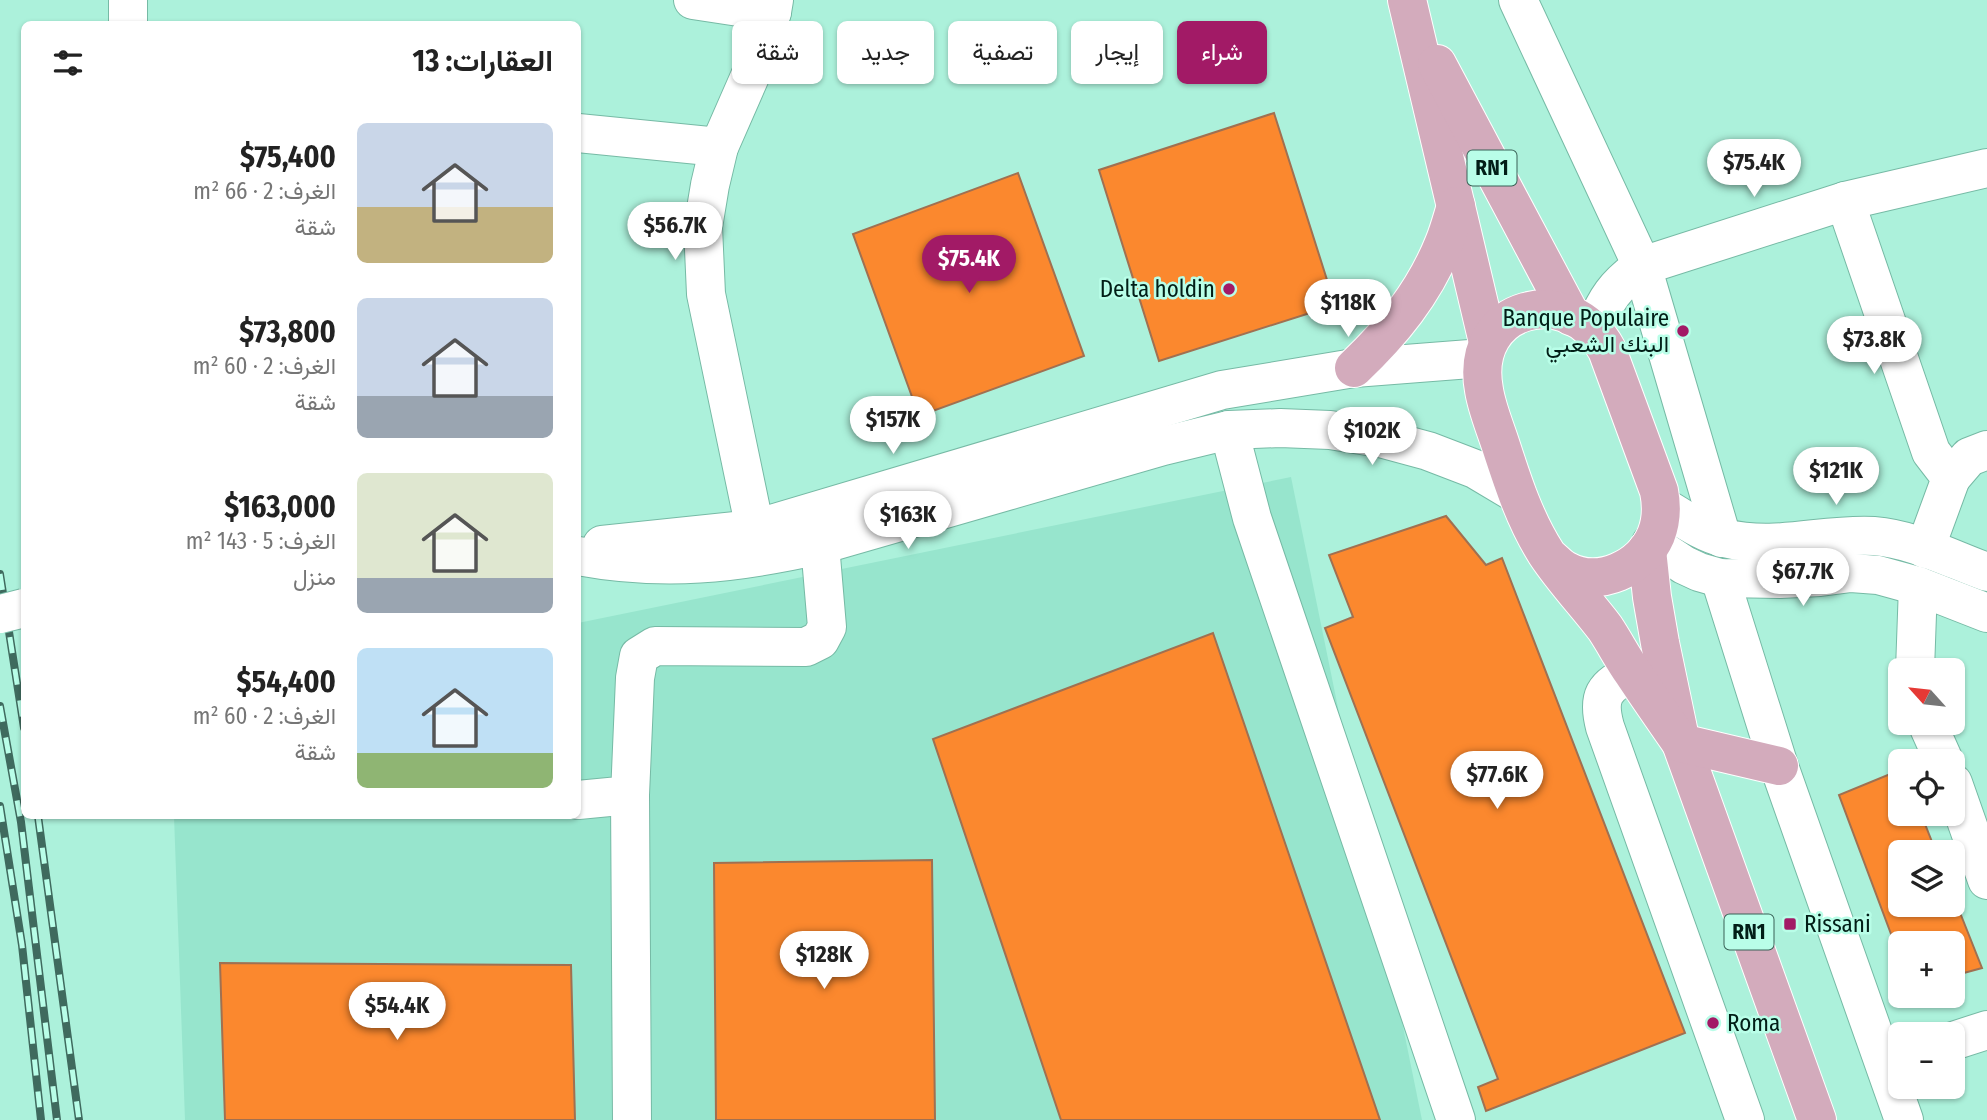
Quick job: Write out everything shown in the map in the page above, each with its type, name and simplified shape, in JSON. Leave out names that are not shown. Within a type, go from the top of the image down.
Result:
[{"type":"main road","name":"RN1","points":[[1410,10],[1456,206],[1485,350],[1482,376],[1486,400],[1517,494],[1548,556],[1606,630],[1681,743]]},
{"type":"main road","name":"RN1","points":[[1410,10],[1582,323],[1607,350],[1659,491],[1662,506],[1660,522],[1656,536],[1649,546],[1652,597],[1681,743],[1817,1120]]},
{"type":"main road","points":[[1354,368],[1382,341],[1427,278],[1444,243],[1456,206]]},
{"type":"main road","points":[[1485,350],[1497,328],[1509,318],[1524,312],[1555,310],[1582,323]]},
{"type":"main road","points":[[1548,556],[1566,570],[1588,577],[1611,576],[1631,566],[1649,546]]},
{"type":"main road","points":[[1681,743],[1779,766]]},
{"type":"street","points":[[128,0],[128,21]]},
{"type":"street","points":[[693,0],[773,6],[758,58],[719,147],[704,227],[706,295],[755,529]]},
{"type":"street","points":[[1518,0],[1642,266],[1722,538]]},
{"type":"street","points":[[581,133],[719,147]]},
{"type":"street","points":[[1582,323],[1601,311],[1623,280],[1642,266],[1845,201],[1987,168]]},
{"type":"street","points":[[1845,201],[1931,452],[1951,478]]},
{"type":"street","points":[[581,554],[605,544],[755,529],[1222,390],[1485,350]]},
{"type":"street","points":[[1229,430],[1252,518],[1456,1120]]},
{"type":"street","points":[[581,556],[617,564],[657,566],[704,565],[765,557],[820,545],[1163,446],[1229,430],[1330,430],[1380,438],[1428,451],[1475,469],[1517,494]]},
{"type":"street","points":[[1925,549],[1951,478],[1969,457],[1987,450]]},
{"type":"street","points":[[1662,506],[1722,538],[1761,544],[1875,536],[1896,539],[1987,572]]},
{"type":"street","points":[[632,1120],[630,795],[635,678],[639,656],[655,646],[806,647],[820,640],[827,627],[820,545]]},
{"type":"street","points":[[1649,546],[1699,572],[1720,578],[1820,578],[1851,573],[1878,575],[1919,586],[1987,613]]},
{"type":"street","points":[[1720,578],[1779,766],[1888,1051]]},
{"type":"street","points":[[1916,658],[1919,586]]},
{"type":"street","points":[[0,614],[21,609]]},
{"type":"street","points":[[1633,673],[1607,689],[1600,708],[1745,1120]]},
{"type":"street","points":[[1965,787],[1987,795]]},
{"type":"street","points":[[581,800],[630,795]]},
{"type":"street","points":[[1965,817],[1987,880]]},
{"type":"street","points":[[1965,1037],[1987,1030]]},
{"type":"street","points":[[1900,1099],[1904,1120]]},
{"type":"shaded area","points":[[1291,477],[1422,1120],[185,1120],[174,819],[581,819],[581,622]]},
{"type":"building","points":[[1274,113],[1335,305],[1159,361],[1099,170]]},
{"type":"building","points":[[1018,173],[1084,356],[919,416],[853,234]]},
{"type":"building","points":[[1446,516],[1486,565],[1502,558],[1685,1033],[1486,1111],[1478,1087],[1498,1079],[1325,628],[1353,617],[1329,555]]},
{"type":"building","points":[[1213,633],[1380,1120],[1061,1120],[933,739]]},
{"type":"building","points":[[1888,775],[1888,826],[1926,826],[1931,840],[1888,840],[1888,917],[1962,917],[1982,968],[1965,973],[1965,931],[1890,931],[1839,795]]},
{"type":"building","points":[[932,860],[935,1120],[716,1120],[714,863]]},
{"type":"building","points":[[220,963],[571,965],[575,1120],[225,1120]]},
{"type":"railway","points":[[0,574],[21,709]]},
{"type":"railway","points":[[0,706],[21,822],[57,1120]]},
{"type":"railway","points":[[0,806],[22,945],[41,1120]]},
{"type":"railway","points":[[38,819],[79,1120]]},
{"type":"place","name":"Delta holdin","points":[[1229,289]]},
{"type":"place","name":"Banque Populaire البنك الشعبي","points":[[1683,331]]},
{"type":"place","name":"Rissani","points":[[1790,924]]},
{"type":"place","name":"Roma","points":[[1713,1023]]}]
